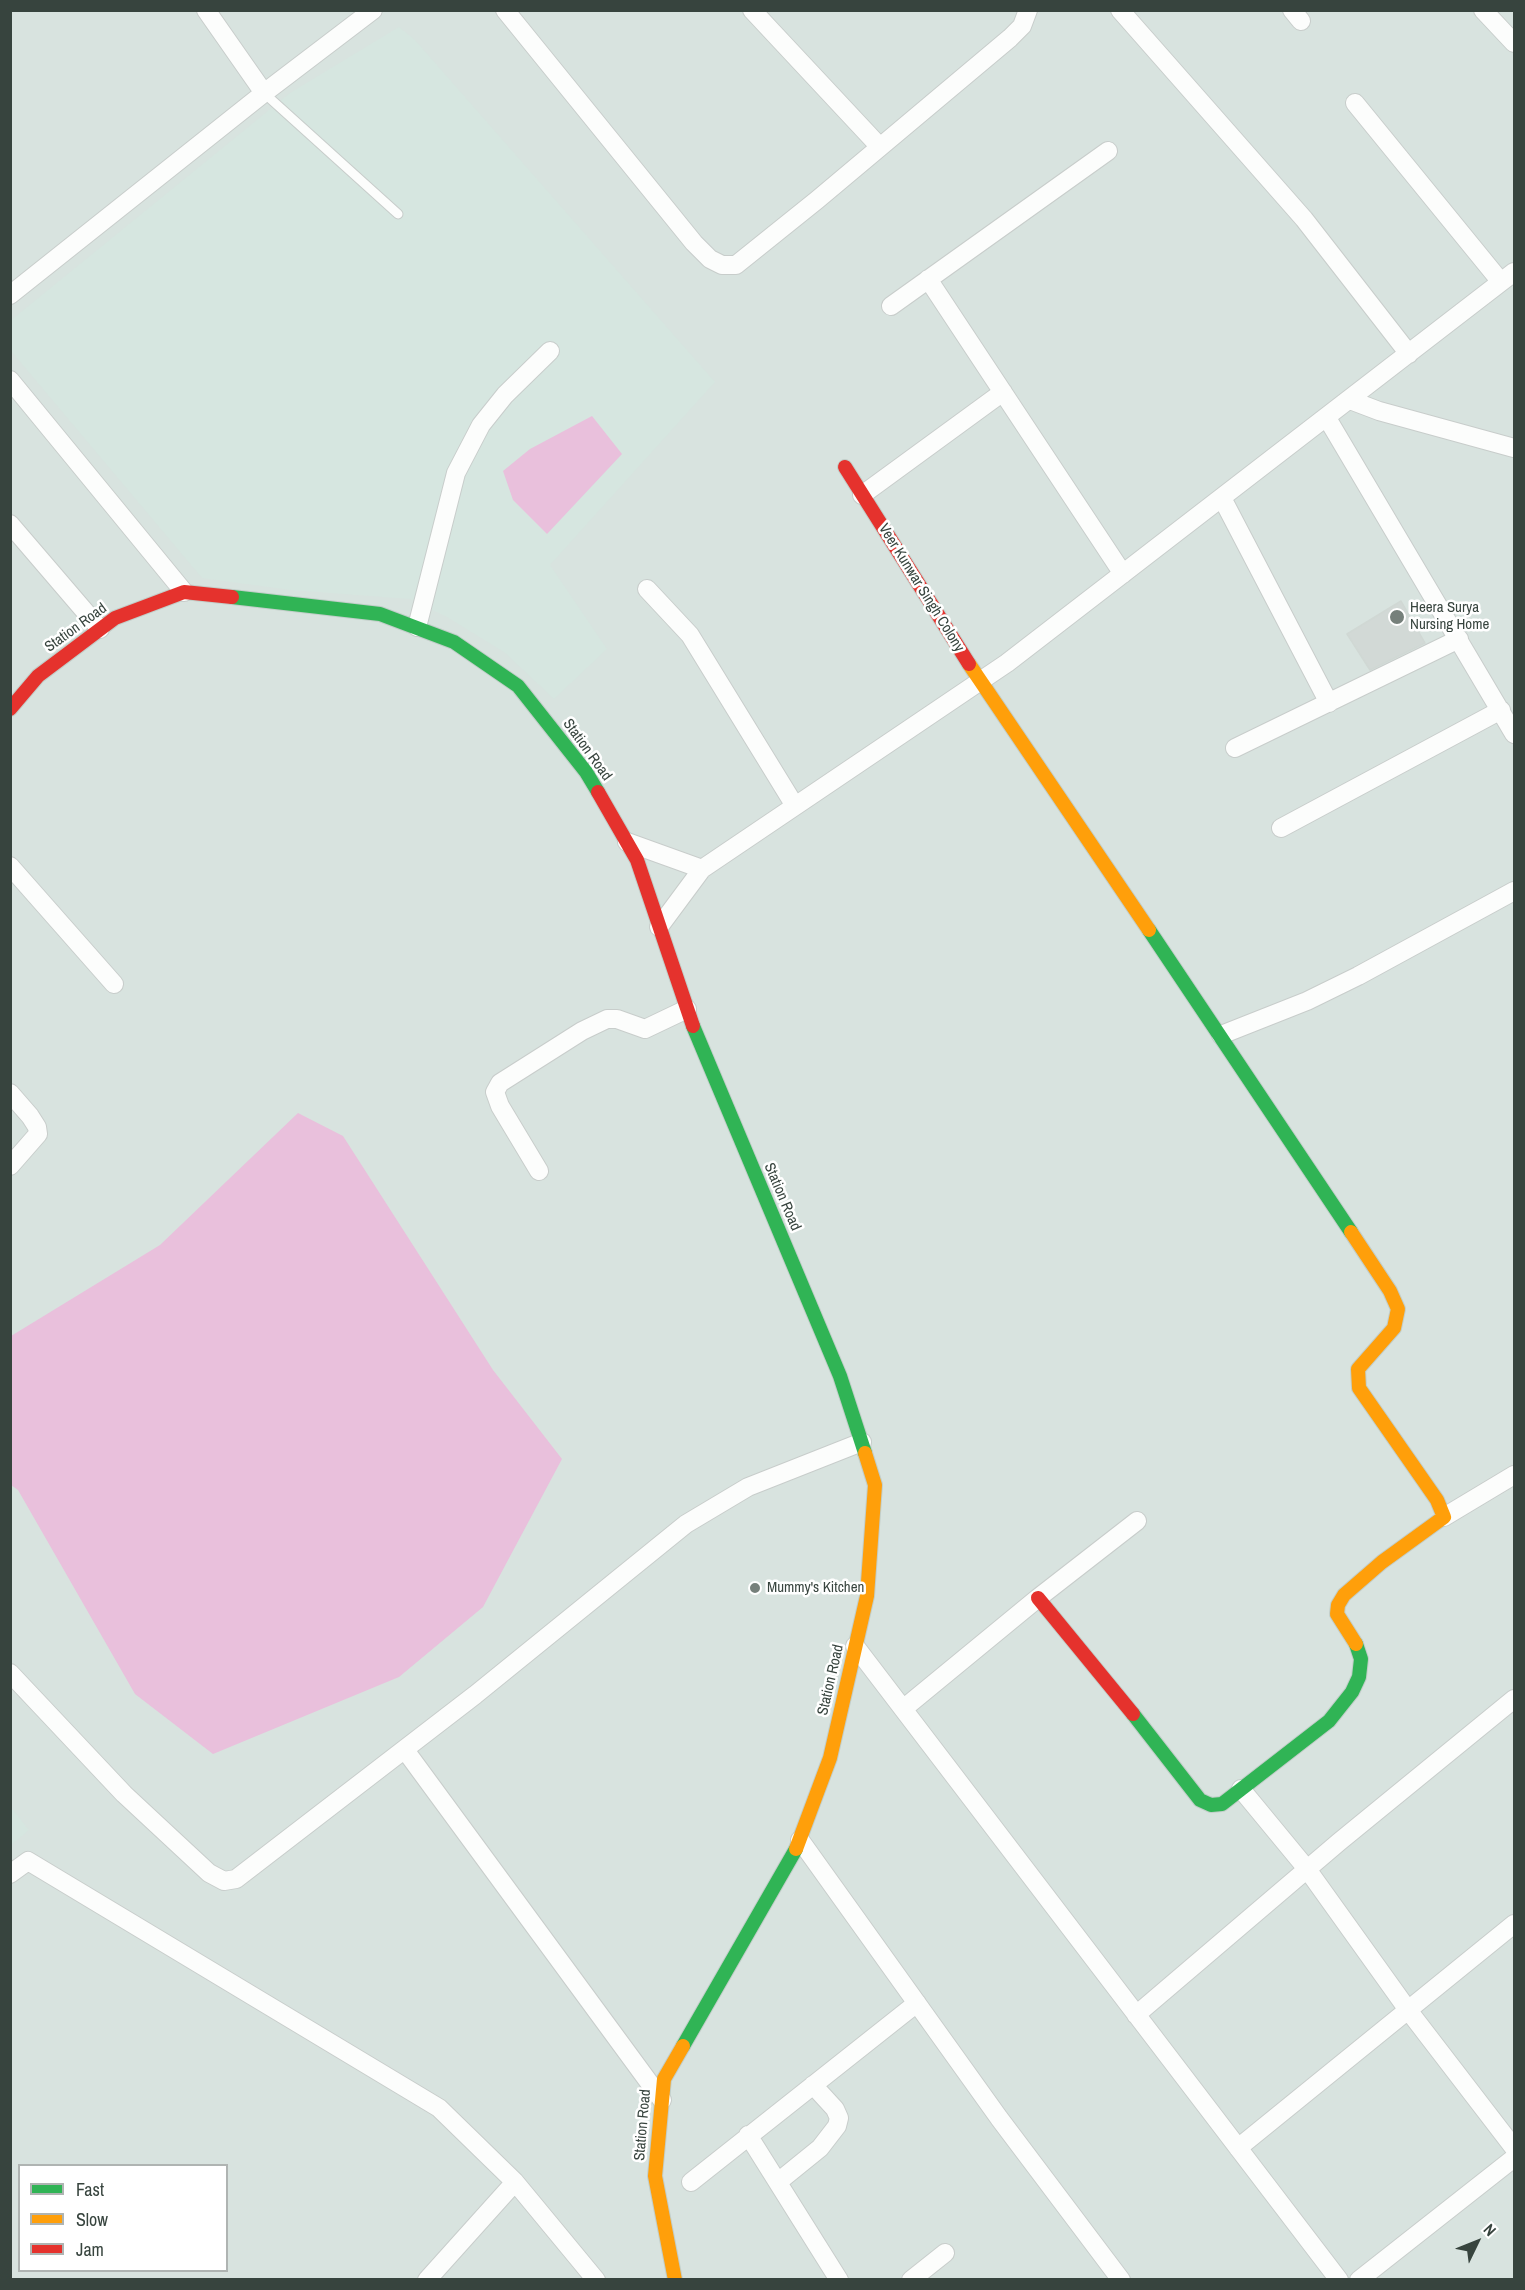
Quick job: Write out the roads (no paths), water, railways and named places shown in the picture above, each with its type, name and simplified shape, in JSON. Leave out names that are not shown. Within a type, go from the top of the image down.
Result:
[{"type":"street","points":[[206,10],[264,93]]},
{"type":"street","points":[[10,295],[264,93],[373,10]]},
{"type":"street","points":[[505,10],[694,243],[710,259],[722,265],[736,265],[747,257],[1016,34],[1028,10]]},
{"type":"street","points":[[752,10],[880,147]]},
{"type":"street","points":[[1120,10],[1304,219],[1409,354]]},
{"type":"street","points":[[1483,10],[1515,43]]},
{"type":"street","points":[[659,927],[702,869],[980,681],[1327,418],[1508,277],[1355,103]]},
{"type":"street","points":[[891,306],[1108,151]]},
{"type":"street","points":[[928,279],[1123,574]]},
{"type":"street","points":[[417,627],[456,474],[481,425],[518,381],[550,351]]},
{"type":"street","points":[[10,380],[184,592]]},
{"type":"street","points":[[862,495],[1003,392]]},
{"type":"street","points":[[1350,400],[1379,411],[1515,448]]},
{"type":"street","points":[[1327,418],[1515,734]]},
{"type":"street","name":"Veer Kunwar Singh Colony","points":[[844,467],[980,681],[1221,1035],[1390,1292],[1398,1309],[1394,1328],[1358,1369],[1359,1388],[1437,1500],[1444,1517]]},
{"type":"street","points":[[1222,498],[1329,703]]},
{"type":"street","points":[[10,524],[100,629]]},
{"type":"street","points":[[647,589],[690,635],[795,806]]},
{"type":"street","name":"Station Road","points":[[10,709],[38,676],[115,618],[184,592],[380,614],[454,642],[518,686],[586,772],[637,860],[699,1044],[840,1376],[875,1485],[867,1596],[830,1758],[794,1855],[664,2079],[655,2176],[675,2280]]},
{"type":"street","points":[[1235,748],[1459,639]]},
{"type":"street","points":[[1281,828],[1501,710]]},
{"type":"street","points":[[627,842],[702,869]]},
{"type":"street","points":[[10,866],[114,984]]},
{"type":"street","points":[[1221,1035],[1307,1001],[1348,981],[1515,891]]},
{"type":"street","points":[[539,1171],[500,1106],[495,1092],[500,1083],[582,1031],[607,1019],[617,1019],[645,1029],[687,1009]]},
{"type":"street","points":[[10,1093],[37,1127],[38,1134],[10,1166]]},
{"type":"street","points":[[10,1673],[124,1794],[208,1873],[224,1881],[236,1879],[317,1814],[405,1750],[686,1524],[747,1487],[862,1442]]},
{"type":"street","points":[[1038,1598],[1138,1720],[1180,1779],[1200,1800],[1211,1805],[1222,1804],[1329,1720],[1352,1692],[1359,1677],[1361,1659],[1358,1647],[1341,1624],[1337,1614],[1338,1605],[1344,1595],[1382,1562],[1420,1537],[1444,1517],[1515,1475]]},
{"type":"street","points":[[903,1709],[1038,1598],[1137,1521]]},
{"type":"street","points":[[855,1646],[1339,2280]]},
{"type":"street","points":[[1136,2015],[1308,1869],[1515,1699]]},
{"type":"street","points":[[405,1750],[662,2100]]},
{"type":"street","points":[[1241,1789],[1308,1869],[1408,2010],[1515,2148]]},
{"type":"street","points":[[800,1840],[1120,2280]]},
{"type":"street","points":[[10,1874],[28,1861],[439,2108],[515,2182],[596,2280]]},
{"type":"street","points":[[1238,2148],[1515,1924]]},
{"type":"street","points":[[691,2182],[917,2003]]},
{"type":"street","points":[[778,2182],[820,2148],[837,2126],[839,2118],[835,2109],[813,2085]]},
{"type":"street","points":[[748,2135],[838,2280]]},
{"type":"street","points":[[1359,2280],[1515,2158]]},
{"type":"street","points":[[427,2280],[515,2182]]},
{"type":"street","points":[[911,2280],[945,2253]]},
{"type":"lane","points":[[264,93],[398,214]]},
{"type":"place","name":"Heera Surya Nursing Home","points":[[1397,617]]},
{"type":"place","name":"Mummy's Kitchen","points":[[755,1588]]}]
